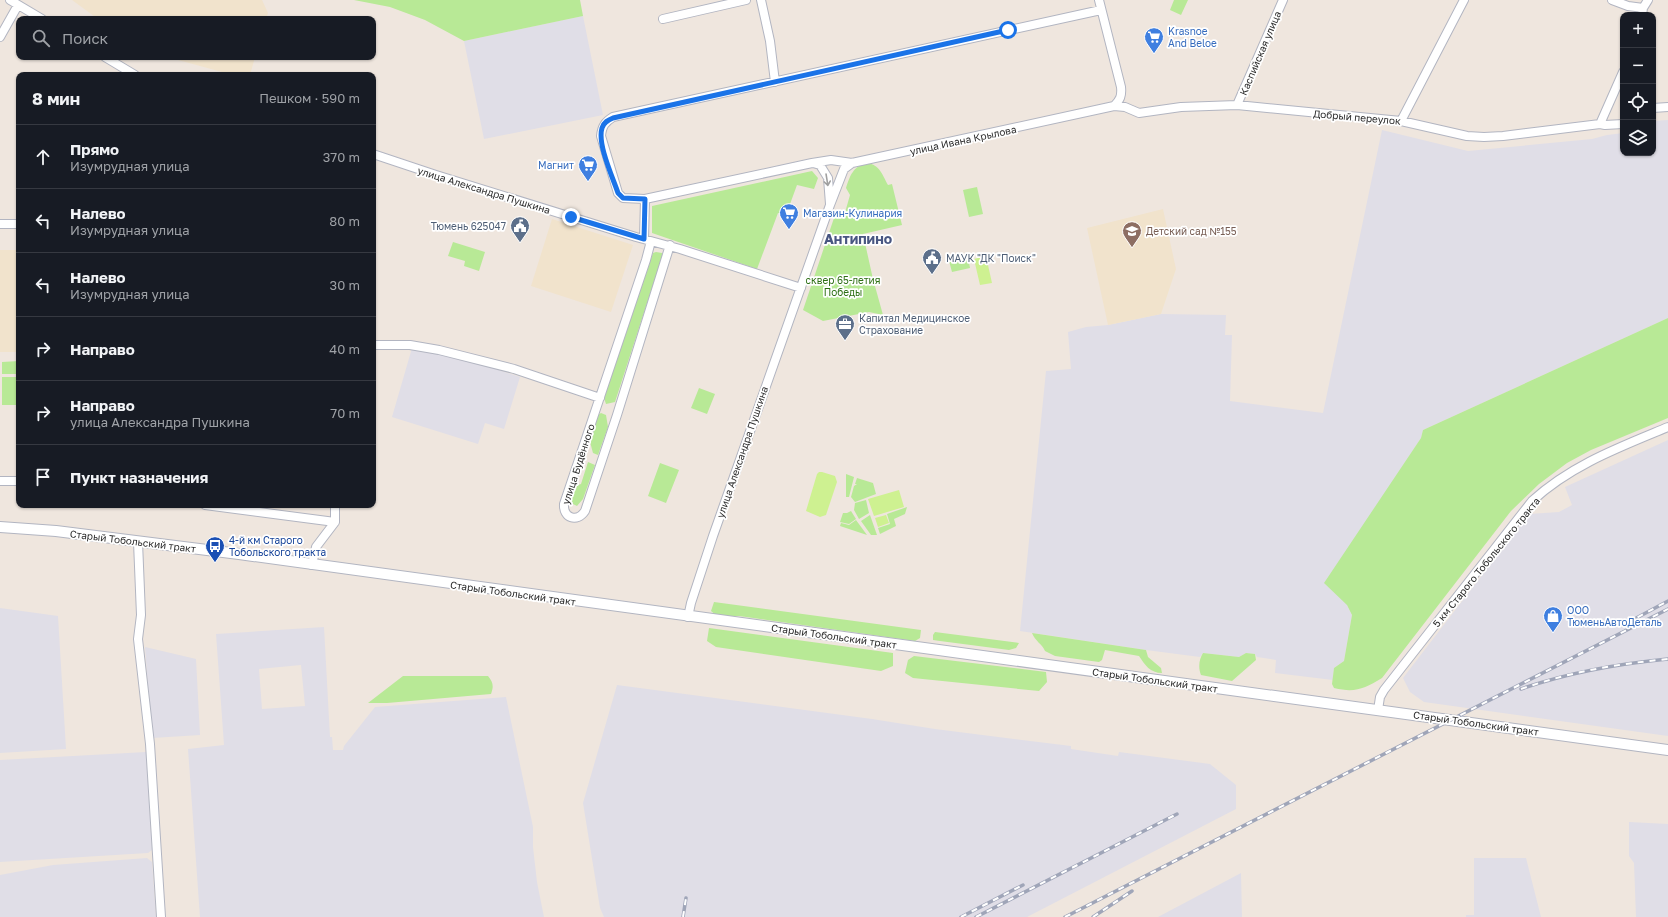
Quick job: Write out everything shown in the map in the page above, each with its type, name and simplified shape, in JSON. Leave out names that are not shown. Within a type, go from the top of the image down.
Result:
[{"type":"street","points":[[10,0],[37,16]]},
{"type":"street","points":[[663,18],[746,0]]},
{"type":"street","points":[[761,0],[770,41],[775,82],[1101,10]]},
{"type":"street","points":[[1099,0],[1122,94],[1120,100],[1114,106]]},
{"type":"street","name":"Каспийская улица","points":[[1237,106],[1283,0]]},
{"type":"street","points":[[1402,120],[1464,0]]},
{"type":"street","points":[[1612,0],[1643,11],[1648,0]]},
{"type":"street","points":[[0,37],[18,5]]},
{"type":"street","points":[[110,60],[130,72]]},
{"type":"street","points":[[1600,124],[1620,79]]},
{"type":"street","name":"улица Ивана Крылова","points":[[775,82],[613,118],[606,122],[602,127],[601,136],[618,193],[623,198],[645,199],[812,163],[831,160],[852,163],[1114,106]]},
{"type":"street","name":"Добрый переулок","points":[[1114,106],[1124,107],[1139,113],[1181,107],[1237,106],[1402,120],[1467,136],[1484,137],[1600,124],[1620,124]]},
{"type":"street","points":[[1656,108],[1668,107]]},
{"type":"street","name":"улица Александра Пушкина","points":[[376,155],[801,288]]},
{"type":"street","points":[[812,163],[820,165],[825,171],[828,178],[830,205]]},
{"type":"street","name":"улица Александра Пушкина","points":[[688,617],[691,603],[711,542],[830,205],[844,169],[852,163]]},
{"type":"street","name":"улица Будённого","points":[[645,199],[647,240],[646,260],[564,504],[566,515],[571,518],[582,516],[585,511],[670,246]]},
{"type":"street","points":[[0,224],[16,224]]},
{"type":"street","points":[[376,345],[419,346],[439,350],[514,369],[600,398]]},
{"type":"street","name":"5 км Старого Тобольского тракта","points":[[1378,710],[1380,697],[1384,690],[1532,501],[1554,482],[1589,461],[1668,427]]},
{"type":"street","points":[[0,481],[16,481]]},
{"type":"street","points":[[228,508],[335,522]]},
{"type":"street","points":[[312,565],[316,548],[335,522],[335,508]]},
{"type":"street","name":"Старый Тобольский тракт","points":[[0,527],[56,531],[312,565],[1668,750]]},
{"type":"street","points":[[138,542],[141,615],[138,639],[150,744],[160,917]]},
{"type":"shaded area","points":[[72,0],[262,0],[268,13],[267,16],[94,16]]},
{"type":"shaded area","points":[[583,16],[603,115],[484,139],[464,41]]},
{"type":"shaded area","points":[[178,60],[254,60],[251,72],[222,72]]},
{"type":"shaded area","points":[[1668,120],[1668,318],[1423,430],[1421,438],[1375,508],[1347,605],[1352,615],[1344,661],[1334,668],[1333,680],[1275,673],[1276,660],[1257,657],[1255,654],[1246,653],[1239,657],[1203,653],[1200,657],[1020,631],[1046,371],[1071,369],[1068,332],[1086,327],[1108,325],[1161,314],[1226,315],[1225,335],[1232,335],[1230,401],[1323,413],[1382,130],[1468,151],[1592,139],[1620,133],[1620,156],[1656,156],[1656,121]]},
{"type":"shaded area","name":"Детский сад №155","points":[[1163,209],[1176,269],[1161,314],[1108,325],[1087,228]]},
{"type":"shaded area","points":[[552,219],[633,245],[611,312],[531,286]]},
{"type":"shaded area","points":[[0,250],[16,250],[16,352],[0,352]]},
{"type":"shaded area","points":[[412,348],[443,352],[520,377],[504,429],[485,423],[478,444],[392,417]]},
{"type":"shaded area","points":[[1668,440],[1668,736],[1424,702],[1410,692],[1403,678],[1529,514],[1559,512],[1572,505],[1565,487]]},
{"type":"shaded area","points":[[0,608],[58,616],[66,749],[0,753]]},
{"type":"shaded area","points":[[324,627],[330,737],[332,737],[333,750],[343,750],[344,746],[375,707],[506,697],[533,827],[533,847],[537,882],[544,917],[200,917],[188,749],[224,745],[216,634]],"holes":[[[301,665],[305,706],[262,709],[259,669]]]},
{"type":"shaded area","points":[[145,647],[196,659],[200,735],[152,738]]},
{"type":"shaded area","points":[[617,685],[872,719],[935,729],[1071,746],[1071,749],[1118,756],[1119,752],[1210,764],[1236,785],[1236,809],[1027,917],[604,917],[600,908],[583,803]]},
{"type":"shaded area","points":[[146,752],[152,850],[148,853],[0,862],[0,760]]},
{"type":"shaded area","points":[[1629,822],[1668,824],[1668,917],[1636,917],[1634,863],[1629,856]]},
{"type":"shaded area","points":[[147,858],[152,862],[156,917],[0,917],[0,875],[53,865]]},
{"type":"shaded area","points":[[1474,858],[1526,858],[1541,917],[1466,917],[1466,915],[1474,915]]},
{"type":"shaded area","points":[[1241,873],[1242,917],[1158,917]]},
{"type":"green space","points":[[354,0],[580,0],[583,16],[464,41],[425,20],[390,7]]},
{"type":"green space","points":[[1174,0],[1188,0],[1181,15],[1170,10]]},
{"type":"green space","name":"сквер 65-летия Победы","points":[[867,163],[878,168],[888,185],[892,184],[902,225],[863,234],[883,315],[869,312],[823,321],[803,310],[834,218],[844,216],[850,195],[846,188],[849,179],[858,166]]},
{"type":"green space","points":[[812,171],[818,178],[814,189],[797,185],[786,215],[778,213],[757,269],[652,233],[652,206]]},
{"type":"green space","points":[[977,187],[983,214],[969,217],[963,190]]},
{"type":"green space","points":[[453,242],[485,252],[479,271],[464,266],[465,261],[448,256]]},
{"type":"green space","points":[[653,253],[662,253],[662,257],[615,402],[606,404],[604,398]]},
{"type":"green space","points":[[986,256],[992,283],[980,285],[974,259]]},
{"type":"green space","points":[[968,257],[970,268],[952,272],[949,261]]},
{"type":"green space","points":[[1668,318],[1668,418],[1591,450],[1567,463],[1539,484],[1511,511],[1382,678],[1359,689],[1348,690],[1334,688],[1332,684],[1334,668],[1344,661],[1352,615],[1347,605],[1324,583],[1421,438],[1423,430]]},
{"type":"green space","points":[[16,361],[16,374],[2,374],[2,362]]},
{"type":"green space","points":[[2,377],[16,377],[16,405],[2,405]]},
{"type":"green space","points":[[699,388],[715,394],[707,414],[691,408]]},
{"type":"green space","points":[[601,413],[606,415],[608,427],[598,455],[593,453],[590,442],[598,415]]},
{"type":"green space","points":[[588,462],[595,465],[583,499],[577,506],[573,504],[571,499],[575,486],[581,484]]},
{"type":"green space","points":[[660,463],[679,470],[666,503],[648,496]]},
{"type":"green space","points":[[819,472],[835,476],[837,482],[826,515],[820,517],[806,511],[817,474]]},
{"type":"green space","points":[[846,474],[854,477],[849,497],[846,497]]},
{"type":"green space","points":[[857,478],[873,483],[876,494],[855,502],[851,497],[854,486],[857,484],[855,484]]},
{"type":"green space","points":[[899,490],[904,507],[874,516],[868,499]]},
{"type":"green space","points":[[866,500],[869,513],[859,519],[854,510],[855,503]]},
{"type":"green space","points":[[907,507],[905,514],[894,519],[896,526],[880,534],[878,528],[890,524],[887,514]]},
{"type":"green space","points":[[851,511],[856,519],[849,524],[840,522],[843,513]]},
{"type":"green space","points":[[870,515],[877,535],[871,535],[861,521]]},
{"type":"green space","points":[[886,515],[889,523],[878,527],[875,518]]},
{"type":"green space","points":[[856,520],[867,535],[840,526],[841,523],[849,525]]},
{"type":"green space","points":[[714,602],[921,630],[920,638],[915,641],[739,616],[717,616],[711,611]]},
{"type":"green space","points":[[709,628],[893,653],[893,666],[881,671],[716,647],[707,641]]},
{"type":"green space","points":[[935,632],[1019,643],[1016,648],[1009,650],[940,641],[933,640],[933,635]]},
{"type":"green space","points":[[1032,633],[1146,650],[1148,657],[1161,668],[1162,673],[1151,670],[1139,656],[1105,650],[1102,660],[1099,662],[1055,656],[1045,651]]},
{"type":"green space","points":[[1203,653],[1239,657],[1246,653],[1255,654],[1256,660],[1232,681],[1201,675],[1199,664]]},
{"type":"green space","points":[[914,656],[1046,672],[1047,682],[1039,691],[913,678],[905,673],[908,660]]},
{"type":"green space","points":[[403,676],[488,676],[493,686],[491,694],[387,703],[368,703]]},
{"type":"railway","points":[[1627,623],[1668,601]]},
{"type":"railway","points":[[1065,917],[1668,609]]},
{"type":"railway","points":[[1521,689],[1575,673],[1630,663],[1668,659]]},
{"type":"railway","points":[[976,917],[1177,814]]},
{"type":"railway","points":[[961,917],[1023,885]]},
{"type":"railway","points":[[1093,917],[1132,891]]},
{"type":"railway","points":[[683,917],[686,898]]},
{"type":"place","name":"Krasnoe And Beloe","points":[[1154,54]]},
{"type":"place","name":"Магнит","points":[[588,182]]},
{"type":"place","name":"Магазин-Кулинария","points":[[789,230]]},
{"type":"place","name":"Тюмень 625047","points":[[520,243]]},
{"type":"place","name":"Детский сад №155","points":[[1132,248]]},
{"type":"place","name":"МАУК \"ДК \"Поиск\"","points":[[932,275]]},
{"type":"place","name":"Капитал Медицинское Страхование","points":[[845,341]]},
{"type":"place","name":"4-й км Старого Тобольского тракта","points":[[215,563]]},
{"type":"place","name":"ООО ТюменьАвтоДеталь","points":[[1553,633]]},
{"type":"district","name":"Антипино","points":[[858,239]]},
{"type":"route","points":[[571,217],[644,239],[645,199],[633,200],[623,198],[618,193],[603,148],[601,136],[602,127],[606,122],[613,118],[1008,30]]}]
